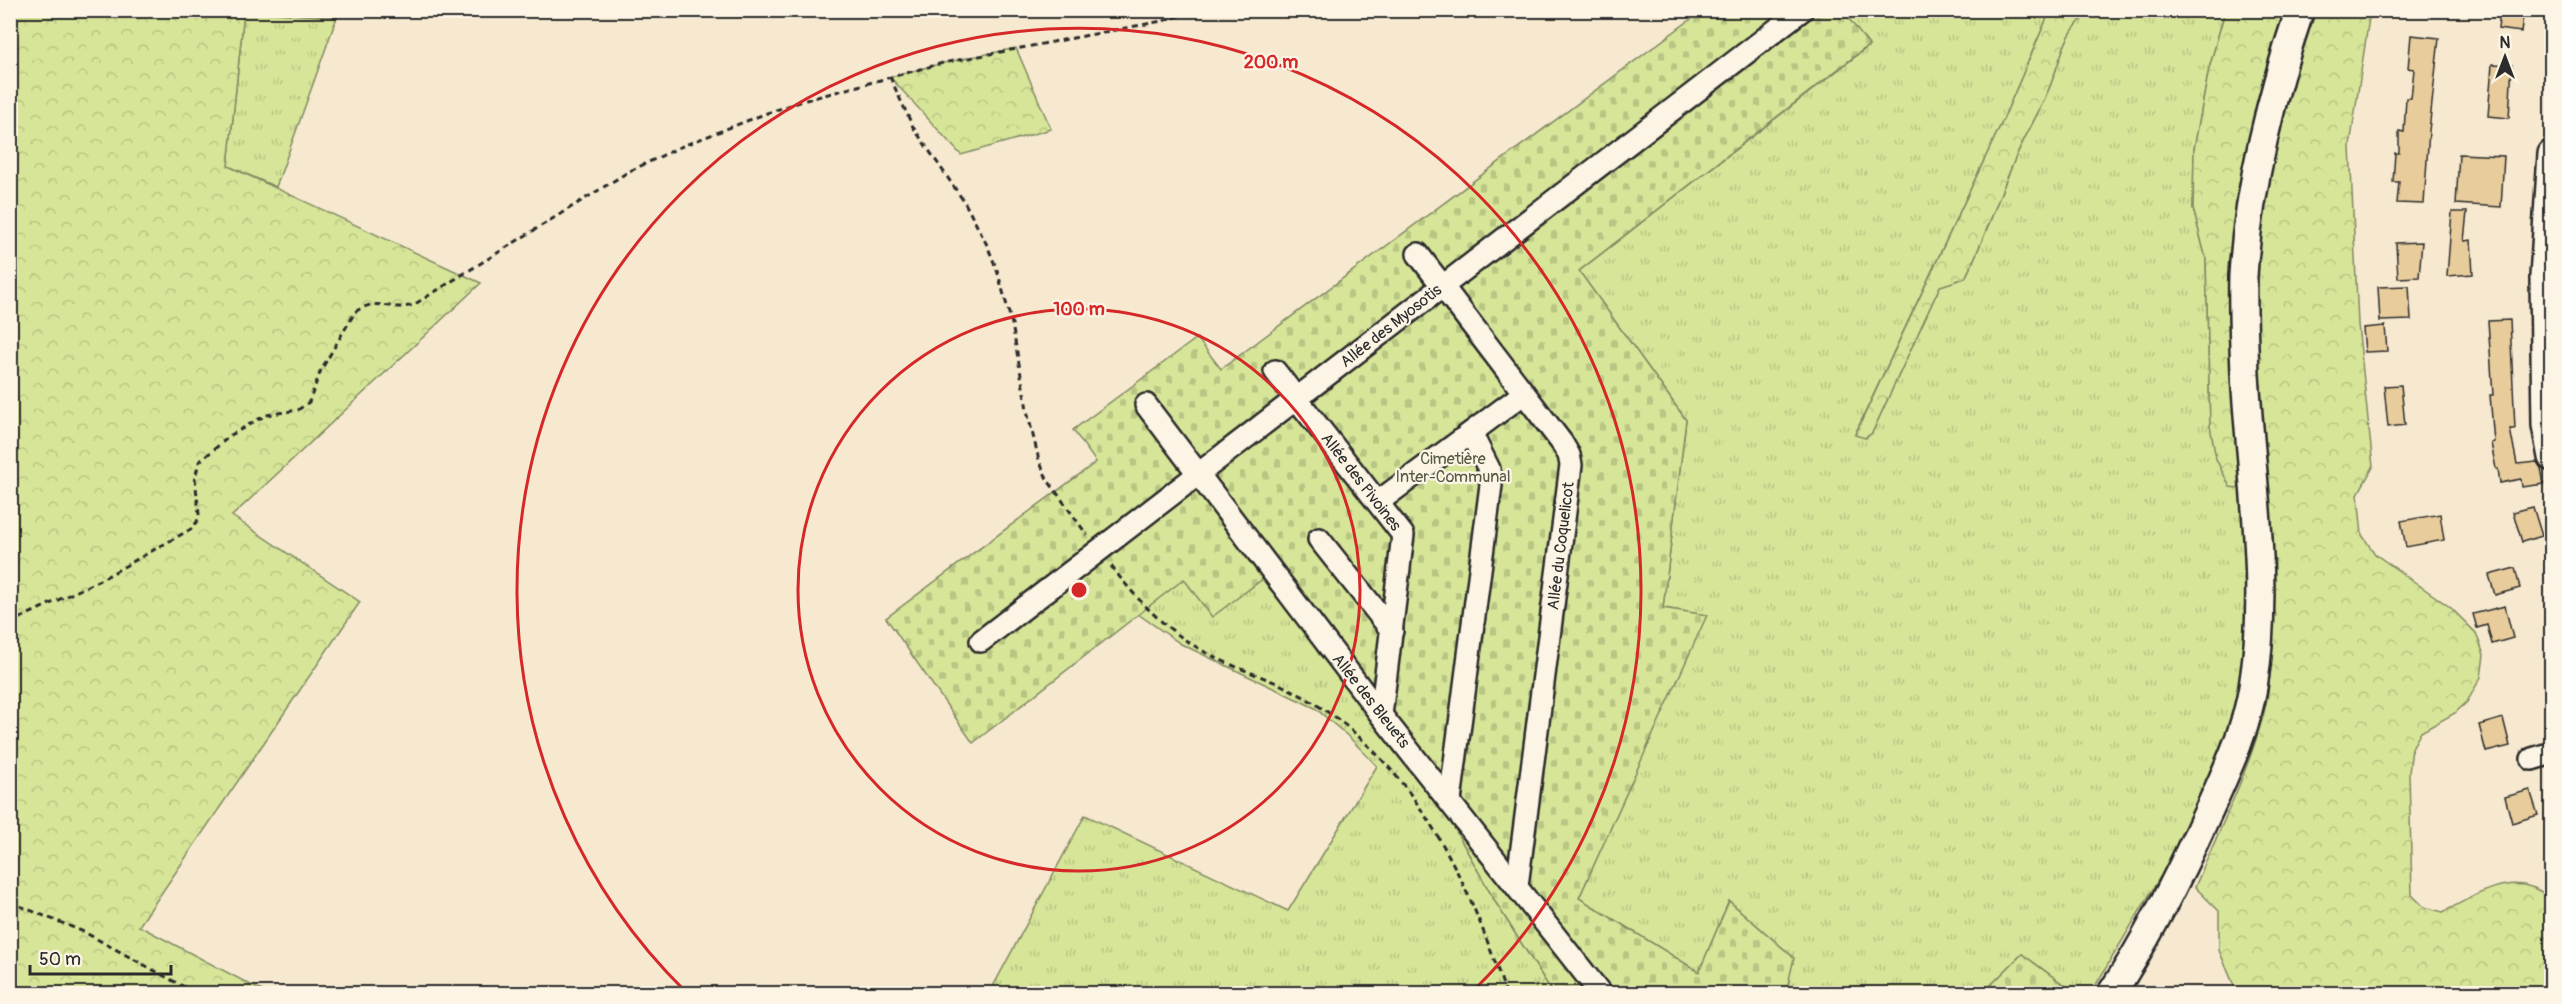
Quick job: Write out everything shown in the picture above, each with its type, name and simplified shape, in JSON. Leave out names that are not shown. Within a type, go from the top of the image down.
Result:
[{"type":"main road","points":[[2111,993],[2187,859],[2236,747],[2253,691],[2258,654],[2261,598],[2245,374],[2243,278],[2246,243],[2261,153],[2276,87],[2300,10]]},
{"type":"main road","points":[[2552,154],[2544,277],[2546,415],[2552,457]]},
{"type":"lane","name":"Allée des Myosotis","points":[[981,641],[1199,476],[1802,10]]},
{"type":"lane","name":"Allée du Coquelicot","points":[[1418,254],[1562,443],[1571,465],[1517,886]]},
{"type":"lane","name":"Allée des Pivoines","points":[[1275,371],[1402,535],[1381,715]]},
{"type":"lane","points":[[1378,502],[1523,394]]},
{"type":"lane","name":"Allée des Bleuets","points":[[1146,405],[1381,715],[1601,993]]},
{"type":"lane","points":[[1450,801],[1491,485],[1489,469],[1471,433]]},
{"type":"lane","points":[[1319,539],[1392,631]]},
{"type":"path","points":[[10,623],[102,579],[191,528],[197,522],[200,514],[195,478],[199,462],[231,435],[266,415],[298,411],[309,402],[321,370],[355,312],[363,306],[374,303],[399,308],[415,304],[597,190],[680,147],[806,100],[954,61],[1162,21],[1200,10]]},
{"type":"path","points":[[890,77],[913,127],[980,229],[997,270],[1012,324],[1028,415],[1047,480],[1131,592],[1165,627],[1208,653],[1310,700],[1346,726],[1383,762],[1416,802],[1447,849],[1487,936],[1506,993]]},
{"type":"path","points":[[10,902],[84,932],[197,993]]},
{"type":"green space","points":[[10,11],[244,11],[228,166],[481,283],[232,516],[360,602],[139,926],[266,993],[11,993]]},
{"type":"green space","points":[[244,11],[337,17],[276,187],[228,166]]},
{"type":"green space","points":[[253,11],[343,11],[337,17]]},
{"type":"green space","name":"Cimetière Inter-Communal","points":[[1702,11],[1843,11],[1869,45],[1579,271],[1686,420],[1663,608],[1707,615],[1579,898],[1699,972],[1729,901],[1794,958],[1786,993],[1553,993],[1496,903],[1447,815],[1264,578],[1212,617],[1184,579],[973,743],[886,618],[1096,462],[1073,430],[1197,338],[1221,369]]},
{"type":"green space","points":[[1843,11],[2050,11],[2003,120],[1855,434],[1866,438],[1872,433],[1940,286],[1965,278],[2018,152],[2046,95],[2064,46],[2074,28],[2090,11],[2225,11],[2209,69],[2194,149],[2193,208],[2206,259],[2210,426],[2243,489],[2251,641],[2229,737],[2166,878],[2160,877],[2091,993],[2075,993],[2022,954],[1983,993],[1786,993],[1793,957],[1729,901],[1699,972],[1579,898],[1706,615],[1663,608],[1686,420],[1579,271],[1869,46]]},
{"type":"green space","points":[[2050,11],[2090,11],[2068,37],[2046,95],[2018,152],[1965,278],[1940,286],[1872,433],[1865,438],[1855,435],[2003,120]]},
{"type":"green space","points":[[2225,11],[2290,11],[2259,112],[2243,489],[2230,487],[2216,459],[2210,426],[2206,259],[2193,208],[2194,149],[2209,69]]},
{"type":"green space","points":[[2310,11],[2370,11],[2350,146],[2358,324],[2373,467],[2358,494],[2362,535],[2375,554],[2450,607],[2476,633],[2484,655],[2481,677],[2467,702],[2455,713],[2421,732],[2412,748],[2409,773],[2412,895],[2424,907],[2443,912],[2484,892],[2511,884],[2524,885],[2538,890],[2551,899],[2551,993],[2237,993],[2219,950],[2219,911],[2195,887],[2248,762],[2265,710],[2271,668],[2272,637],[2259,393],[2257,282],[2270,166]]},
{"type":"green space","points":[[1016,48],[1051,129],[961,155],[890,77],[943,63]]},
{"type":"green space","points":[[1264,578],[1447,815],[1496,903],[1553,993],[989,994],[1085,815],[1288,911],[1377,766],[1350,738],[1315,708],[1181,644],[1138,614],[1184,579],[1212,616]]},
{"type":"green space","points":[[2022,954],[2075,993],[1983,993]]},
{"type":"building","points":[[2500,10],[2524,10],[2521,32],[2498,29]]},
{"type":"building","points":[[2411,35],[2439,38],[2424,204],[2397,203],[2399,182],[2393,182],[2395,153],[2399,153],[2399,131],[2404,132],[2406,98],[2411,98],[2414,69],[2408,68]]},
{"type":"building","points":[[2492,64],[2512,65],[2509,118],[2488,116]]},
{"type":"building","points":[[2459,154],[2504,156],[2501,207],[2456,204]]},
{"type":"building","points":[[2452,212],[2467,212],[2464,241],[2471,240],[2473,274],[2447,276]]},
{"type":"building","points":[[2422,242],[2419,277],[2398,278],[2396,243]]},
{"type":"building","points":[[2409,286],[2411,320],[2380,321],[2378,287]]},
{"type":"building","points":[[2510,320],[2515,429],[2510,429],[2517,464],[2537,462],[2541,468],[2544,484],[2522,487],[2521,479],[2500,483],[2498,469],[2496,469],[2491,443],[2494,442],[2490,395],[2493,395],[2488,321]]},
{"type":"building","points":[[2385,326],[2387,351],[2365,352],[2363,328]]},
{"type":"building","points":[[2401,385],[2405,425],[2388,427],[2384,386]]},
{"type":"building","points":[[2533,507],[2542,536],[2522,542],[2513,512]]},
{"type":"building","points":[[2440,514],[2444,540],[2406,547],[2401,521]]},
{"type":"building","points":[[2515,568],[2520,588],[2495,595],[2489,575]]},
{"type":"building","points":[[2505,606],[2513,638],[2492,644],[2487,625],[2477,628],[2473,614]]},
{"type":"building","points":[[2503,718],[2510,746],[2486,752],[2479,725]]},
{"type":"building","points":[[2530,790],[2538,815],[2512,823],[2505,797]]}]
